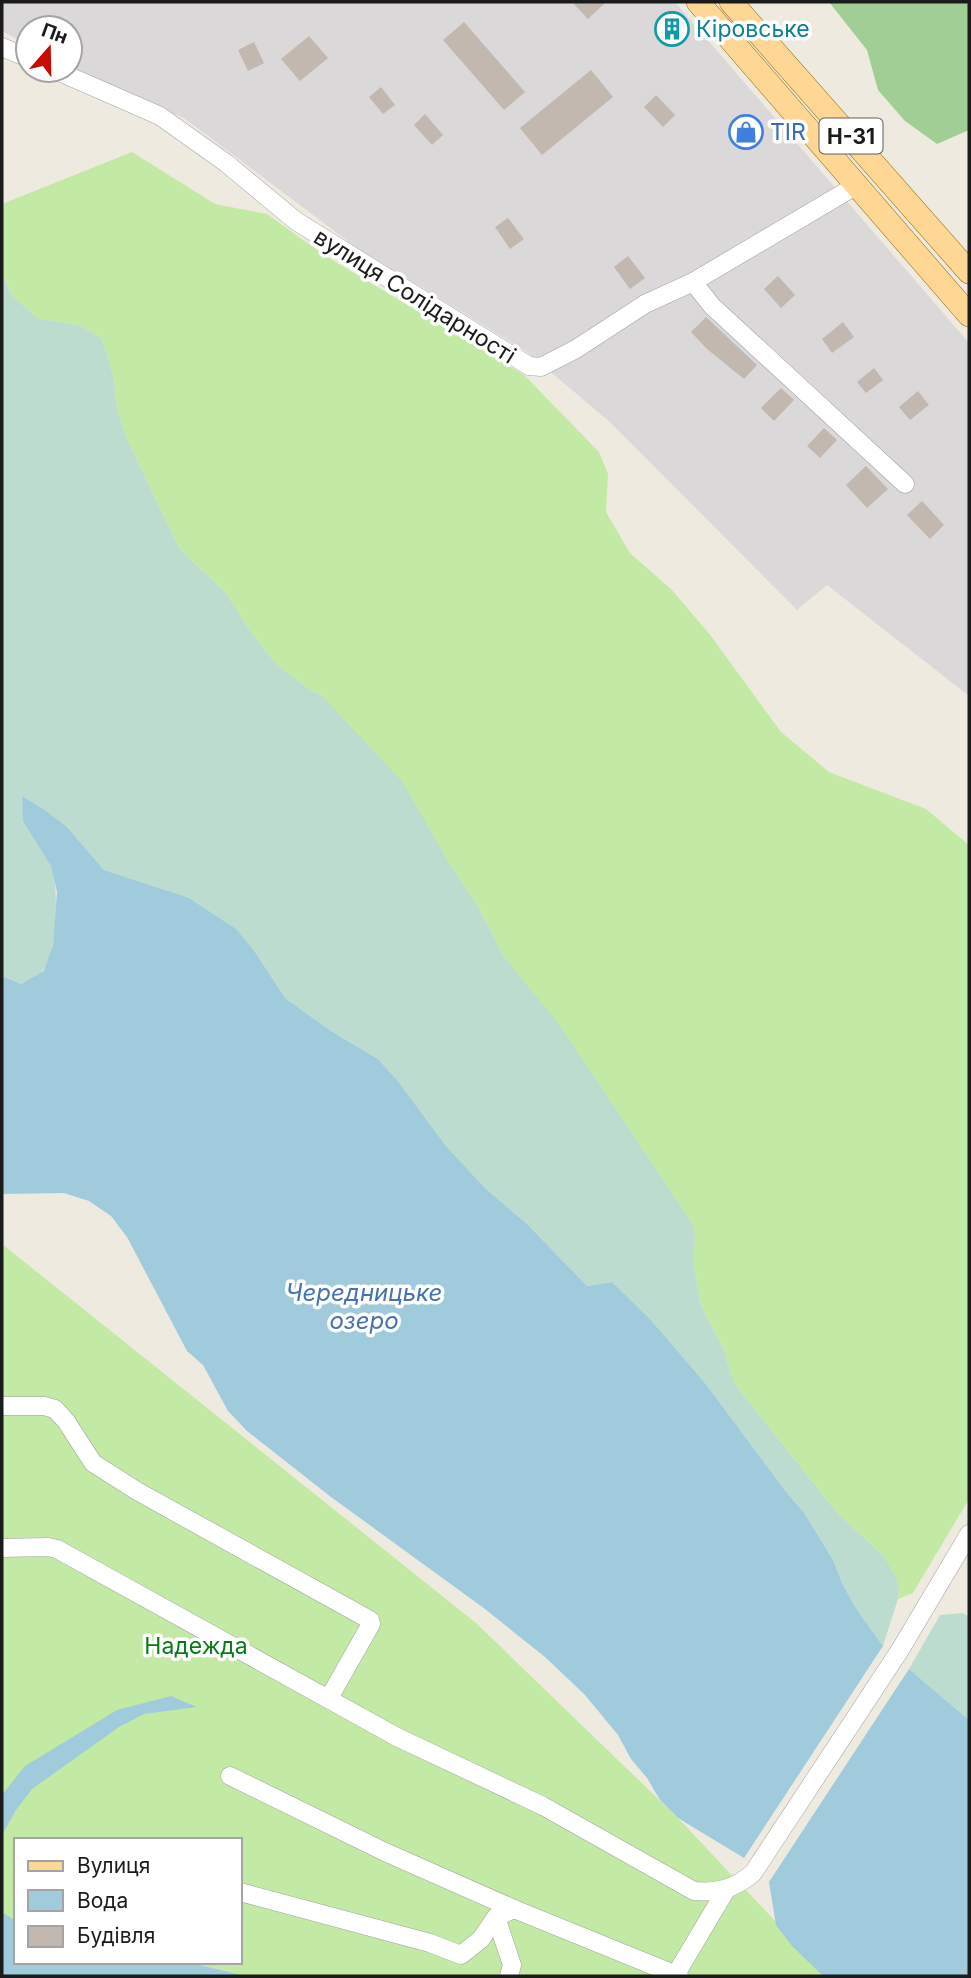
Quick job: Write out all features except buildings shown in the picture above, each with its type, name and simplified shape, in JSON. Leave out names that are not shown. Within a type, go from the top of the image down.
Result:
[{"type":"main road","name":"Н-31","points":[[698,2],[969,315]]},
{"type":"main road","name":"Н-31","points":[[731,2],[969,272]]},
{"type":"street","name":"вулиця Солідарності","points":[[84,83],[160,116],[226,163],[296,220],[529,366],[541,367],[576,349],[645,304],[693,282],[857,185]]},
{"type":"street","points":[[693,282],[712,306],[905,484]]},
{"type":"street","points":[[2,1406],[44,1406],[55,1409],[93,1462],[137,1491],[370,1620],[371,1624],[329,1698]]},
{"type":"street","points":[[2,1548],[57,1549],[397,1737],[543,1806],[694,1891],[710,1893],[726,1890],[753,1873],[900,1650],[969,1534]]},
{"type":"street","points":[[230,1776],[386,1852],[514,1909],[678,1975],[726,1890]]},
{"type":"street","points":[[242,1893],[430,1943],[461,1955],[481,1939],[496,1917],[514,1909]]},
{"type":"street","points":[[496,1917],[509,1951],[512,1965],[509,1976]]},
{"type":"shaded area","points":[[2,2],[675,2],[969,343],[969,696],[827,585],[797,610],[611,423],[527,352],[353,245],[184,118],[84,74],[84,14],[14,14],[14,37],[2,31]]},
{"type":"green space","points":[[829,2],[969,2],[969,130],[937,144],[905,121],[878,90],[867,50]]},
{"type":"green space","points":[[132,152],[215,204],[267,214],[324,255],[524,375],[599,452],[608,474],[606,512],[630,553],[672,590],[711,636],[781,732],[829,772],[926,809],[969,845],[969,1499],[913,1593],[898,1599],[899,1587],[883,1555],[839,1515],[734,1383],[723,1348],[701,1306],[693,1261],[695,1236],[505,958],[476,903],[449,863],[322,696],[277,665],[253,635],[225,592],[179,548],[126,437],[118,412],[113,375],[102,339],[81,326],[37,318],[12,295],[2,273],[2,204]]},
{"type":"green space","points":[[2,273],[12,295],[37,318],[81,326],[102,339],[113,375],[118,412],[126,437],[179,548],[225,592],[253,635],[277,665],[322,696],[402,781],[449,863],[476,903],[505,958],[559,1024],[692,1223],[695,1236],[693,1261],[701,1306],[723,1348],[734,1383],[839,1515],[883,1555],[895,1576],[899,1587],[898,1599],[883,1646],[857,1610],[833,1560],[805,1514],[705,1383],[650,1319],[612,1282],[587,1286],[528,1225],[485,1188],[446,1146],[378,1059],[331,1031],[285,998],[269,975],[187,897],[104,870],[67,827],[22,796],[27,825],[53,874],[56,918],[52,949],[44,970],[21,984],[2,976]]},
{"type":"green space","name":"Надежда","points":[[2,1244],[476,1623],[678,1818],[827,1976],[246,1976],[195,1964],[242,1964],[242,1838],[14,1838],[14,1921],[2,1920]]},
{"type":"green space","points":[[963,1613],[969,1617],[969,1720],[909,1669],[940,1615]]},
{"type":"water","name":"Чередницьке озеро","points":[[22,796],[67,827],[104,870],[187,897],[236,929],[285,998],[331,1031],[378,1059],[446,1146],[485,1188],[528,1225],[587,1286],[612,1282],[650,1319],[705,1383],[805,1514],[833,1560],[857,1610],[883,1646],[744,1858],[678,1818],[660,1800],[631,1759],[618,1735],[585,1695],[545,1657],[247,1431],[228,1411],[203,1365],[187,1351],[127,1237],[111,1216],[89,1201],[64,1193],[2,1194],[2,976],[21,984],[44,971],[53,945],[57,892],[51,866],[23,821]]},
{"type":"water","points":[[909,1669],[969,1720],[969,1976],[823,1976],[792,1946],[776,1925],[769,1882]]},
{"type":"water","points":[[171,1696],[197,1707],[144,1714],[119,1727],[32,1789],[2,1835],[2,1795],[25,1766],[117,1710]]},
{"type":"water","points":[[2,1912],[14,1920],[14,1964],[195,1964],[246,1976],[2,1976]]},
{"type":"place","name":"Кіровське","points":[[672,29]]},
{"type":"place","name":"TIR","points":[[746,132]]}]
